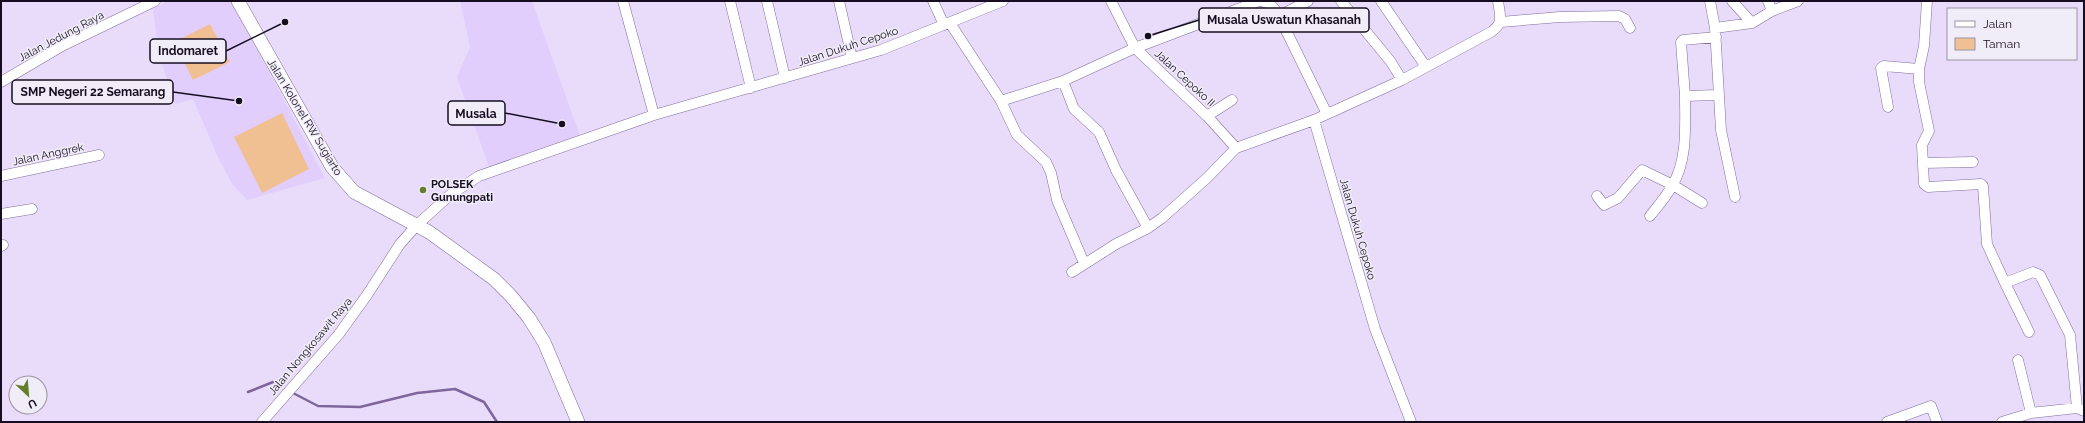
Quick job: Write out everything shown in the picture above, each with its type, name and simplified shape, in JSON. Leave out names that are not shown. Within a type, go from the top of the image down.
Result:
[{"type":"main road","name":"Jalan Kolonel RW Sugiarto","points":[[238,1],[332,167],[354,192],[417,225],[494,279],[511,296],[529,318],[544,342],[578,422]]},
{"type":"street","name":"Jalan Jedung Raya","points":[[1,82],[62,46],[155,1]]},
{"type":"street","points":[[624,1],[654,115]]},
{"type":"street","points":[[730,1],[751,88]]},
{"type":"street","points":[[767,1],[785,78]]},
{"type":"street","points":[[839,1],[852,58]]},
{"type":"street","points":[[933,1],[947,24],[1001,101],[1017,135],[1046,162],[1049,167],[1057,200],[1084,263]]},
{"type":"street","name":"Jalan Dukuh Cepoko","points":[[417,225],[450,194],[479,176],[654,115],[880,50],[1003,1]]},
{"type":"street","name":"Jalan Cepoko II","points":[[1111,1],[1135,48],[1207,116],[1236,148]]},
{"type":"street","points":[[1001,101],[1063,81],[1135,48],[1259,1]]},
{"type":"street","points":[[1262,1],[1270,4],[1279,16],[1327,114]]},
{"type":"street","points":[[1279,16],[1308,1]]},
{"type":"street","points":[[1341,1],[1391,62],[1402,80]]},
{"type":"street","points":[[1382,1],[1426,67]]},
{"type":"street","points":[[1072,272],[1084,263],[1116,244],[1148,228],[1162,218],[1207,178],[1236,148],[1314,120],[1402,80],[1491,32],[1498,27],[1501,22],[1498,1]]},
{"type":"street","points":[[1710,1],[1715,33],[1721,130],[1735,197]]},
{"type":"street","points":[[1732,1],[1752,23]]},
{"type":"street","points":[[1768,1],[1772,11]]},
{"type":"street","points":[[1650,216],[1673,185],[1682,165],[1685,128],[1685,96],[1681,42],[1683,40],[1752,23],[1772,11],[1798,1]]},
{"type":"street","points":[[1927,1],[1924,46],[1919,68],[1920,82],[1929,131],[1922,145],[1925,186],[1981,184],[1983,186],[1987,244],[2029,332]]},
{"type":"street","points":[[1501,22],[1560,17],[1619,16],[1625,19],[1630,28]]},
{"type":"street","points":[[1888,107],[1882,67],[1919,68]]},
{"type":"street","points":[[1063,81],[1074,109],[1099,132],[1116,170],[1148,228]]},
{"type":"street","points":[[1685,96],[1718,95]]},
{"type":"street","points":[[1207,116],[1232,100]]},
{"type":"street","name":"Jalan Dukuh Cepoko","points":[[1314,120],[1375,329],[1411,422]]},
{"type":"street","name":"Jalan Anggrek","points":[[1,174],[99,155]]},
{"type":"street","points":[[1923,163],[1973,162]]},
{"type":"street","points":[[1597,196],[1604,205],[1612,202],[1642,170],[1673,185],[1702,203]]},
{"type":"street","points":[[1,214],[32,209]]},
{"type":"street","name":"Jalan Nongkosawit Raya","points":[[262,422],[339,334],[367,295],[400,244],[417,225]]},
{"type":"street","points":[[2002,422],[2031,413],[2081,409],[2070,335],[2040,275],[2033,272],[2006,283]]},
{"type":"street","points":[[2018,360],[2031,413]]},
{"type":"street","points":[[1887,422],[1931,406],[1937,422]]},
{"type":"shaded area","points":[[167,1],[232,1],[325,178],[247,200],[232,184],[217,155],[193,99],[175,104],[159,55],[153,9]]},
{"type":"shaded area","points":[[460,1],[532,1],[580,136],[489,167],[457,77],[470,47]]},
{"type":"green space","points":[[210,24],[230,62],[193,80],[174,42]]},
{"type":"green space","points":[[282,113],[309,169],[262,193],[234,137]]},
{"type":"waterway","points":[[248,392],[273,382]]},
{"type":"waterway","points":[[293,393],[318,406],[360,407],[417,393],[455,389],[484,402],[497,422]]},
{"type":"place","name":"Indomaret","points":[[285,22]]},
{"type":"place","name":"Musala Uswatun Khasanah","points":[[1148,36]]},
{"type":"place","name":"SMP Negeri 22 Semarang","points":[[239,101]]},
{"type":"place","name":"Musala","points":[[562,124]]},
{"type":"place","name":"POLSEK Gunungpati","points":[[423,190]]}]
